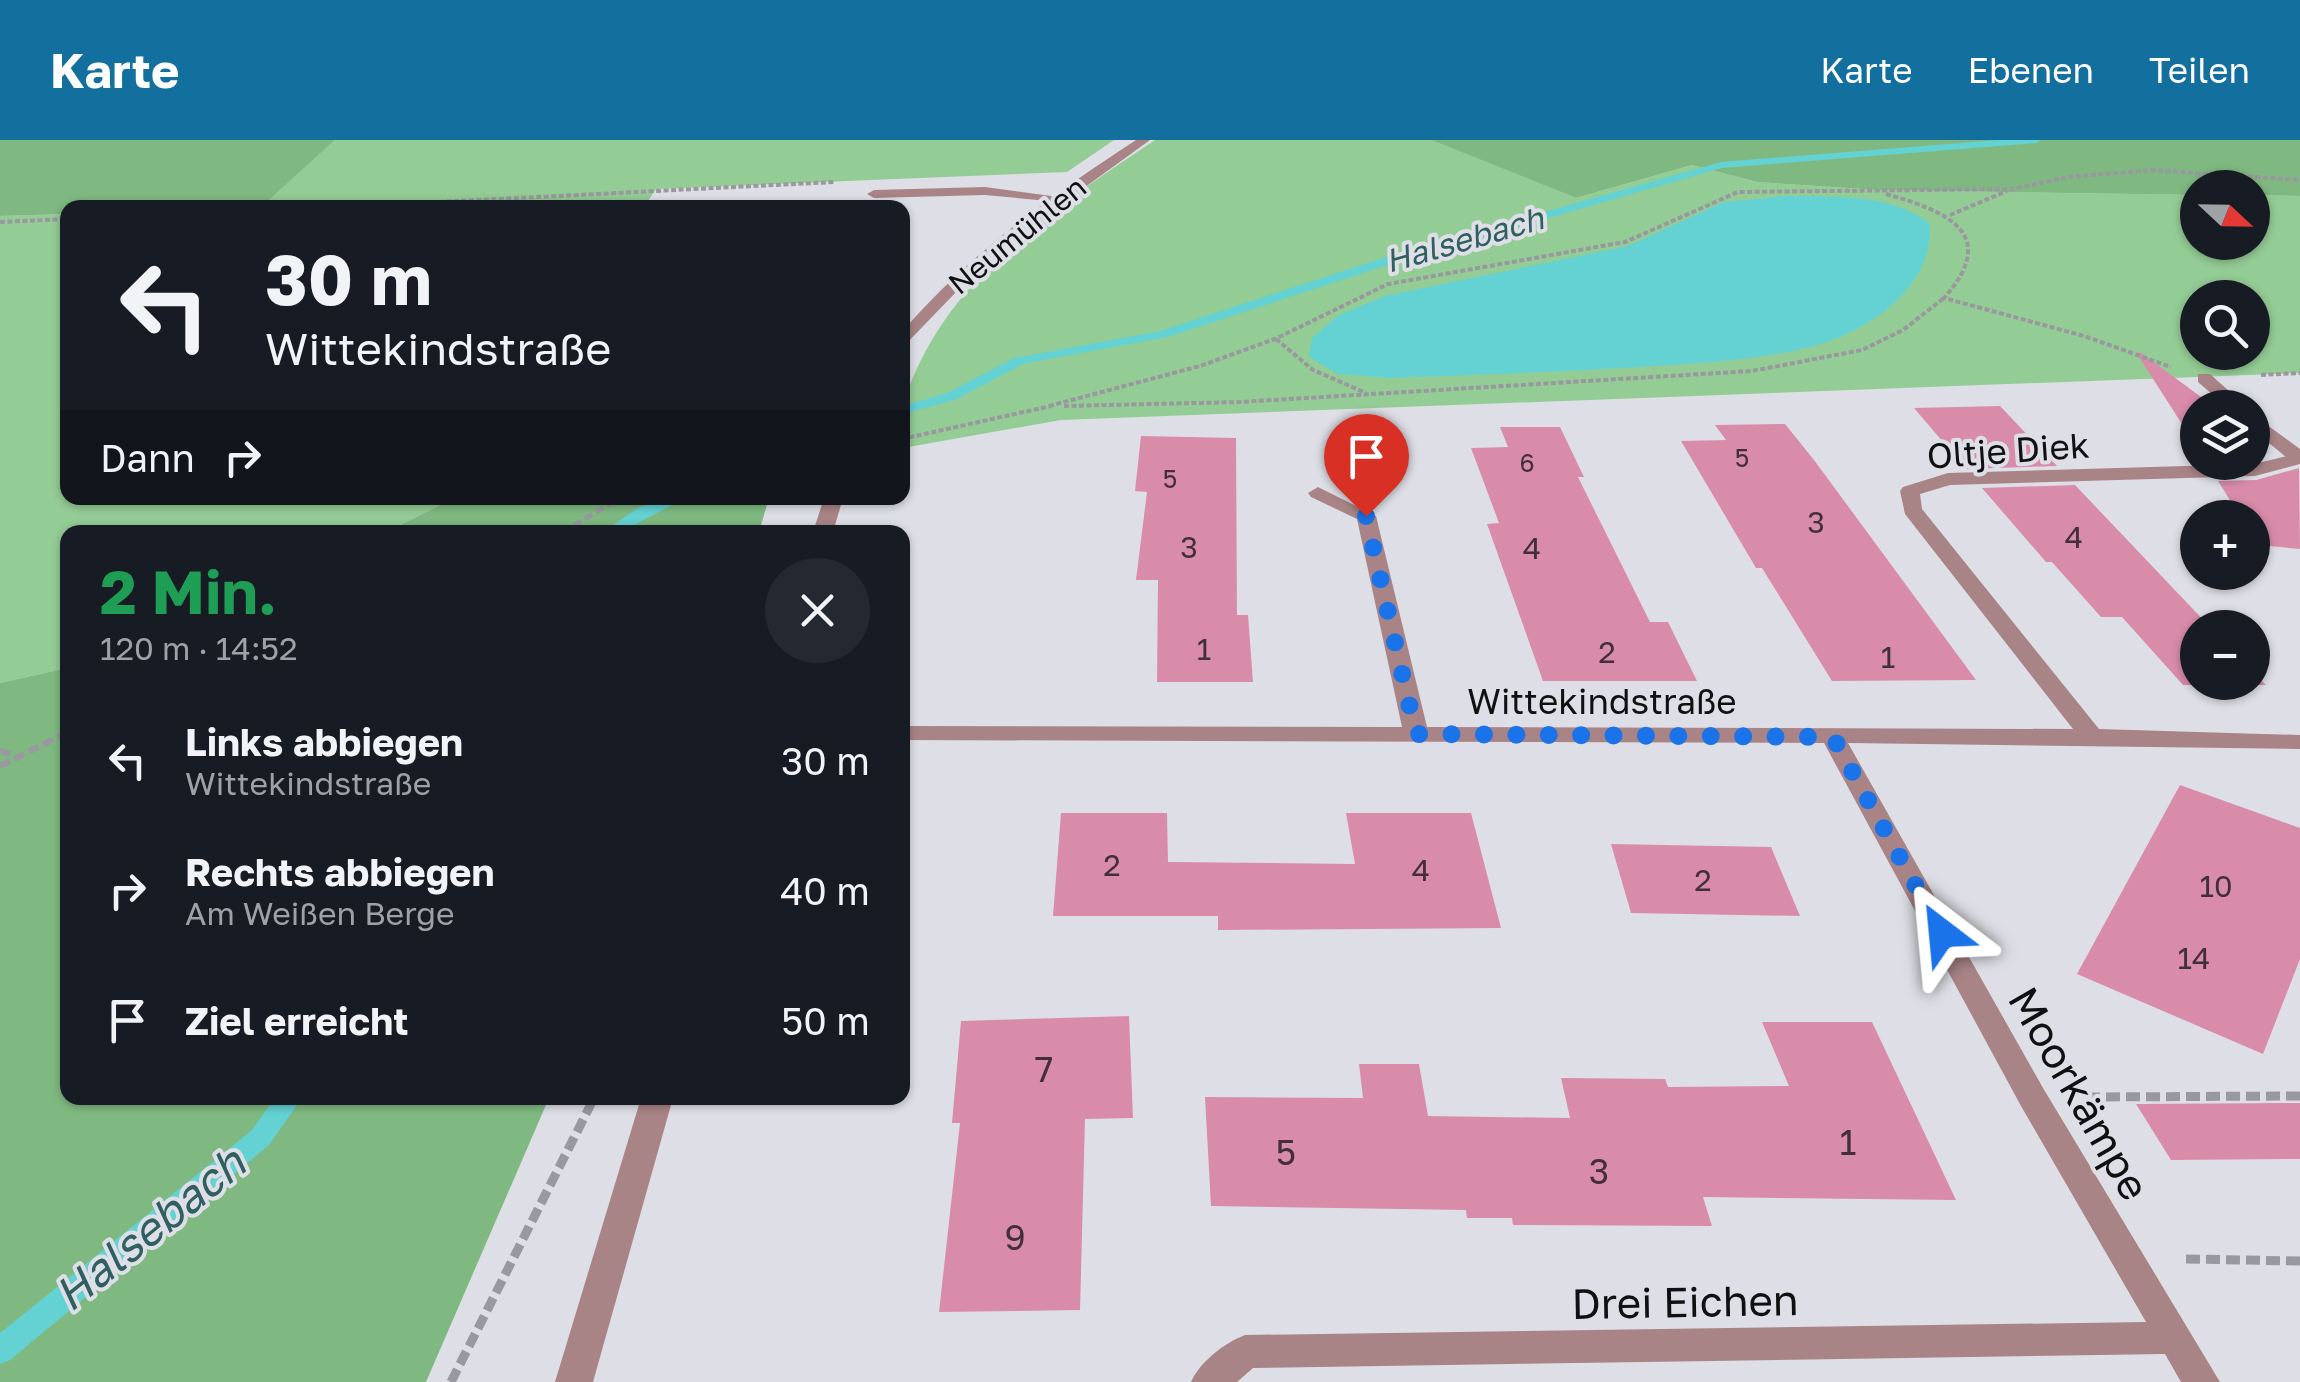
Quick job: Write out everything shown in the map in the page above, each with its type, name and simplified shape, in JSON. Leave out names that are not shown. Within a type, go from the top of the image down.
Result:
[{"type":"street","name":"Neumühlen","points":[[910,333],[981,256],[1144,140]]},
{"type":"street","points":[[874,194],[985,191],[1058,198]]},
{"type":"street","points":[[2204,378],[2218,390]]},
{"type":"street","points":[[2270,434],[2299,458]]},
{"type":"street","name":"Oltje Diek","points":[[2092,736],[1912,510],[1910,491],[1948,480],[2255,470],[2299,458]]},
{"type":"street","points":[[1318,493],[1366,516],[1416,734]]},
{"type":"street","name":"Wittekindstraße","points":[[910,732],[2092,736],[2300,742]]},
{"type":"street","name":"Moorkämpe","points":[[1833,737],[2032,1097],[2201,1382]]},
{"type":"street","points":[[574,1382],[655,1105]]},
{"type":"street","name":"Drei Eichen","points":[[1210,1382],[1245,1352],[2174,1338]]},
{"type":"path","points":[[910,438],[1200,366],[1275,338],[1388,284],[1625,242],[1650,234],[1706,202],[1738,192],[1823,188],[2013,189],[2068,178],[2154,170],[2300,180]]},
{"type":"path","points":[[480,200],[841,182]]},
{"type":"path","points":[[1950,215],[2013,189]]},
{"type":"path","points":[[1049,406],[1693,376],[1822,360],[1862,350],[1903,330],[1944,298],[1967,271],[1968,241],[1950,215],[1876,191]]},
{"type":"path","points":[[0,222],[60,219]]},
{"type":"path","points":[[1944,298],[2084,336],[2204,378]]},
{"type":"path","points":[[1275,338],[1295,349],[1301,362],[1324,377],[1368,394]]},
{"type":"path","points":[[574,525],[608,505]]},
{"type":"path","points":[[0,766],[60,736]]},
{"type":"path","points":[[0,750],[14,757]]},
{"type":"path","points":[[2032,1097],[2300,1096]]},
{"type":"path","points":[[451,1382],[590,1105]]},
{"type":"path","points":[[2125,1258],[2300,1260]]},
{"type":"green space","points":[[0,140],[335,140],[269,200],[60,200],[60,214],[0,216]]},
{"type":"green space","points":[[335,140],[1114,140],[1067,172],[656,189],[649,200],[268,200]]},
{"type":"green space","points":[[1155,140],[1431,140],[1576,198],[1692,165],[1757,182],[1878,190],[2180,195],[2180,260],[2270,260],[2270,195],[2300,196],[2300,373],[1061,420],[910,447],[910,388],[945,319],[974,283],[1042,220]]},
{"type":"green space","points":[[1431,140],[2300,140],[2300,196],[2270,195],[2270,170],[2180,170],[2180,195],[1878,190],[1757,182],[1692,165],[1576,198]]},
{"type":"green space","points":[[60,214],[60,505],[440,505],[400,525],[60,525],[60,670],[0,683],[0,216]]},
{"type":"green space","points":[[440,505],[767,505],[761,525],[400,525]]},
{"type":"green space","points":[[60,670],[60,1105],[546,1105],[426,1382],[0,1382],[0,683]]},
{"type":"water","points":[[1787,196],[1880,202],[1915,214],[1930,224],[1928,247],[1910,286],[1876,317],[1835,339],[1749,358],[1609,369],[1390,378],[1338,374],[1309,357],[1312,338],[1339,315],[1385,296],[1628,246],[1724,202]]},
{"type":"building","points":[[2140,352],[2192,390],[2180,390],[2180,421],[2137,354]]},
{"type":"building","points":[[2000,406],[2057,466],[1966,469],[1914,408]]},
{"type":"building","points":[[1785,424],[1976,680],[1832,681],[1762,568],[1756,568],[1681,441],[1726,440],[1715,425]]},
{"type":"building","points":[[1500,427],[1560,427],[1584,477],[1578,477],[1650,622],[1668,622],[1697,681],[1543,681],[1487,524],[1499,523],[1471,448],[1508,447]]},
{"type":"building","points":[[1141,436],[1236,438],[1237,615],[1248,615],[1253,682],[1157,682],[1158,580],[1136,580],[1147,492],[1135,491]]},
{"type":"building","points":[[2299,468],[2300,549],[2270,546],[2270,500],[2230,500],[2218,481],[2270,480],[2270,476]]},
{"type":"building","points":[[2075,485],[2194,610],[2180,610],[2180,682],[2122,617],[2101,617],[2052,562],[2046,562],[1982,488]]},
{"type":"building","points":[[2180,785],[2300,828],[2300,959],[2263,1054],[2077,974]]},
{"type":"building","points":[[1061,813],[1167,813],[1168,862],[1355,864],[1346,813],[1471,813],[1501,928],[1218,930],[1218,916],[1053,916]]},
{"type":"building","points":[[1611,844],[1771,847],[1800,916],[1631,913]]},
{"type":"building","points":[[1129,1016],[1133,1118],[1085,1119],[1080,1310],[939,1312],[960,1123],[952,1123],[961,1021]]},
{"type":"building","points":[[1762,1022],[1872,1022],[1956,1200],[1703,1197],[1712,1226],[1513,1225],[1512,1218],[1467,1218],[1466,1210],[1211,1206],[1205,1097],[1363,1098],[1359,1064],[1419,1064],[1428,1116],[1570,1118],[1561,1078],[1665,1079],[1668,1087],[1789,1086]]},
{"type":"building","points":[[2300,1103],[2300,1159],[2171,1160],[2136,1104]]},
{"type":"waterway","name":"Halsebach","points":[[910,408],[952,396],[1019,361],[1163,334],[1393,259],[1721,165],[2036,140]]},
{"type":"waterway","name":"Halsebach","points":[[622,525],[659,505]]},
{"type":"waterway","name":"Halsebach","points":[[0,1351],[260,1138],[284,1105]]},
{"type":"route","points":[[1366,516],[1416,734],[1833,737],[1942,933]]}]
